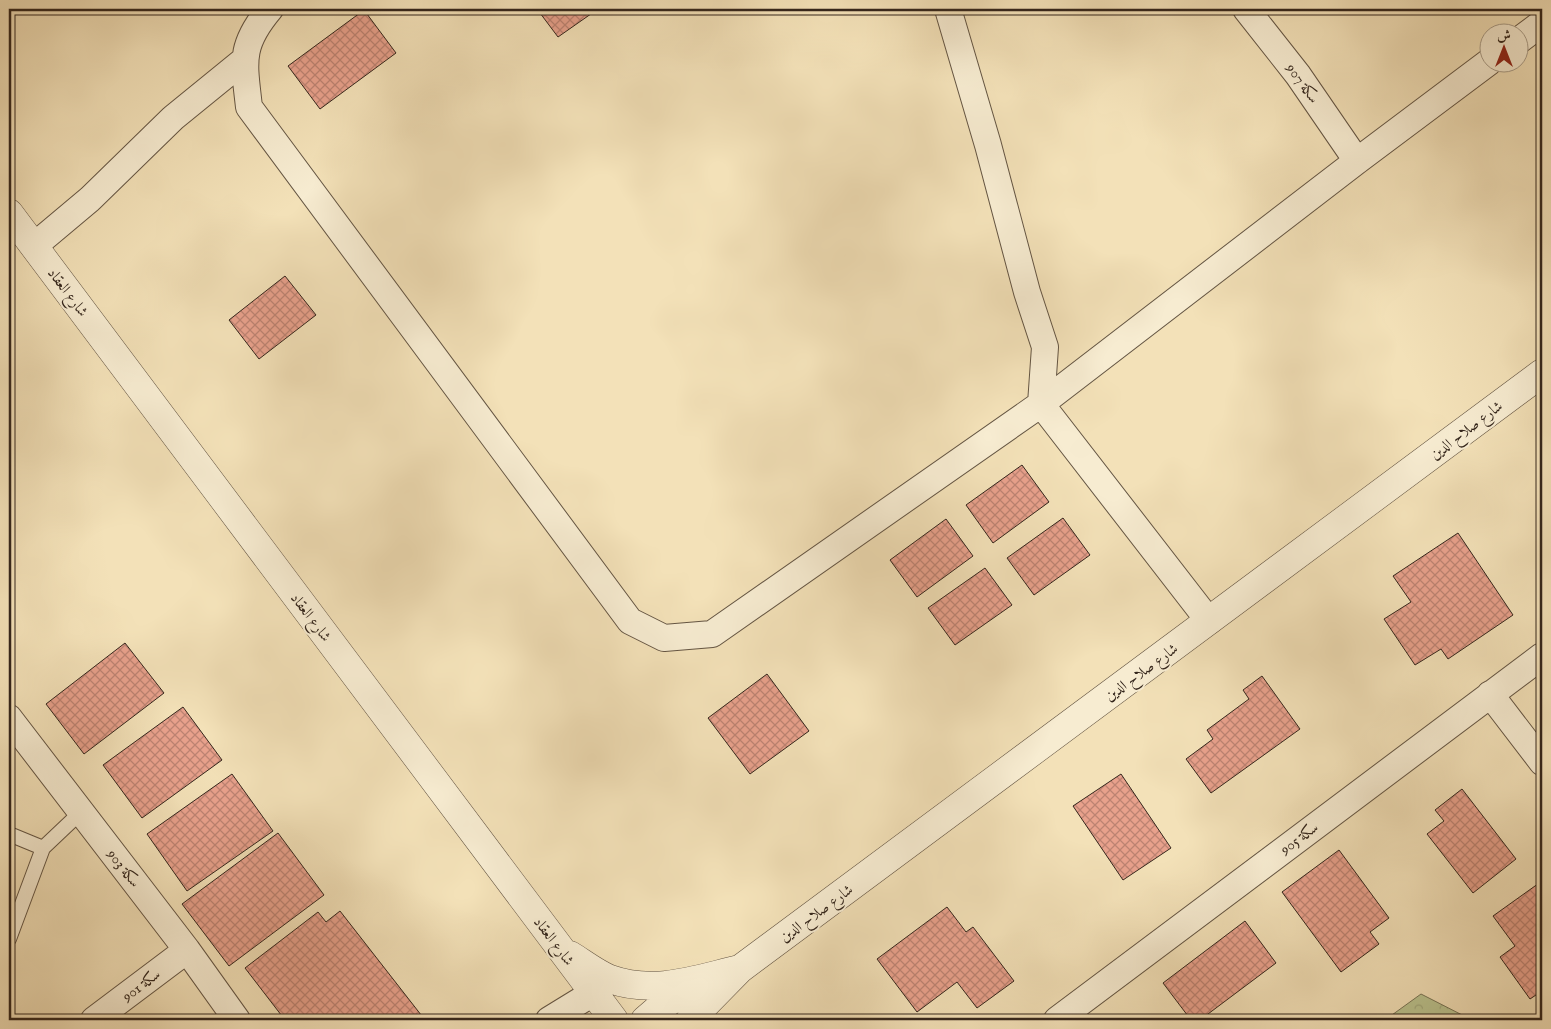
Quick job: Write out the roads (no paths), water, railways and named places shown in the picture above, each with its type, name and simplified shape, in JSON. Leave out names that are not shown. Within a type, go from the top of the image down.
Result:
[{"type":"street","points":[[270,9],[254,28],[243,61],[249,107],[630,621],[664,638],[712,634],[1041,404],[1478,70]]},
{"type":"street","points":[[948,9],[988,145],[1027,292],[1045,347],[1041,404],[1209,621]]},
{"type":"street","name":"سكة 907","points":[[1246,9],[1298,75],[1357,161]]},
{"type":"street","points":[[1528,34],[1542,23]]},
{"type":"street","points":[[34,246],[90,199],[173,118],[243,61]]},
{"type":"street","name":"شارع العقاد","points":[[9,213],[614,1020]]},
{"type":"street","name":"شارع صلاح الدين","points":[[690,1020],[740,969],[1209,621],[1539,382]]},
{"type":"street","name":"سكة 905","points":[[1057,1020],[1542,656]]},
{"type":"street","points":[[1490,694],[1542,762]]},
{"type":"street","name":"سكة 903","points":[[9,718],[187,950],[237,1020]]},
{"type":"street","points":[[560,949],[609,978],[636,985],[665,987],[740,969]]},
{"type":"street","name":"سكة 901","points":[[94,1020],[187,950]]},
{"type":"street","points":[[710,1020],[740,969]]},
{"type":"street","name":"شارع صلاح الدين","points":[[645,1020],[660,1007],[698,984],[740,969]]},
{"type":"street","points":[[549,1020],[593,993]]},
{"type":"lane","points":[[9,938],[43,848],[81,812]]},
{"type":"lane","points":[[9,834],[43,848]]}]
